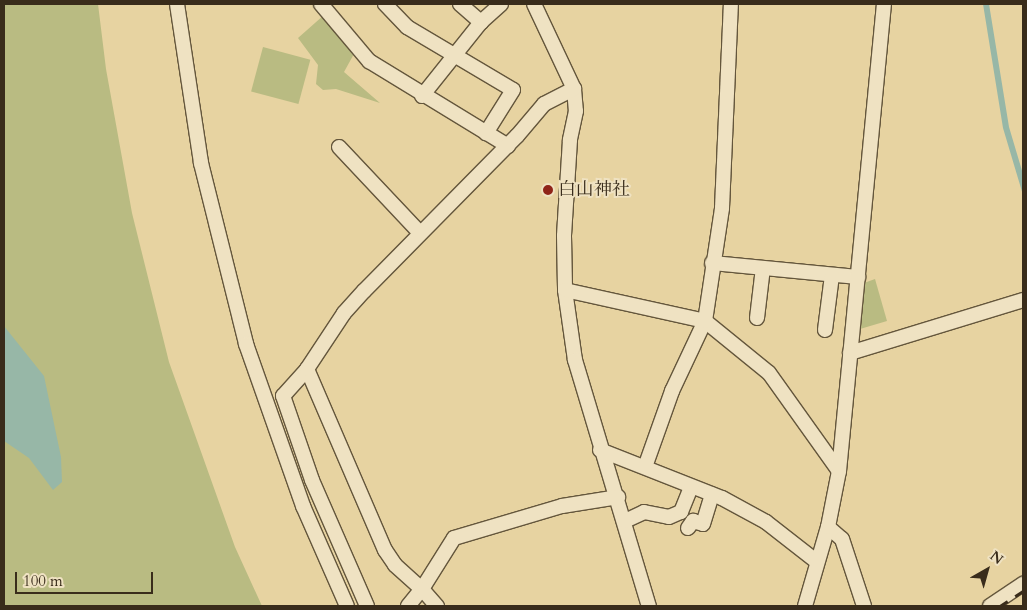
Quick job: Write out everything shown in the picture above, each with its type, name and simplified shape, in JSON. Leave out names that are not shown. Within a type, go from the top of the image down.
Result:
[{"type":"street","points":[[177,4],[201,163],[246,344],[303,506],[347,606]]},
{"type":"street","points":[[321,4],[369,61],[422,96],[508,146]]},
{"type":"street","points":[[385,4],[408,28],[454,57],[513,90],[486,133]]},
{"type":"street","points":[[460,4],[481,22]]},
{"type":"street","points":[[422,96],[481,22],[500,4]]},
{"type":"street","points":[[534,4],[574,89],[576,111],[570,140],[564,230],[565,290],[575,360],[600,450],[626,521],[649,606]]},
{"type":"street","points":[[645,467],[672,391],[704,321],[722,208],[731,4]]},
{"type":"street","points":[[805,606],[816,560],[828,527],[839,471],[884,4]]},
{"type":"street","points":[[367,606],[312,480],[283,396],[308,370],[344,313],[420,233],[508,146],[544,104],[574,89]]},
{"type":"street","points":[[339,148],[420,233]]},
{"type":"street","points":[[712,263],[858,278]]},
{"type":"street","points":[[757,318],[763,268]]},
{"type":"street","points":[[825,330],[832,275]]},
{"type":"street","points":[[565,290],[704,321],[769,373],[839,471]]},
{"type":"street","points":[[850,353],[1023,300]]},
{"type":"street","points":[[308,370],[385,550],[395,565],[422,589],[437,606]]},
{"type":"street","points":[[600,450],[712,494],[766,522],[816,560]]},
{"type":"street","points":[[626,521],[644,512],[669,516],[681,512],[691,487]]},
{"type":"street","points":[[688,528],[693,521],[704,524],[712,494]]},
{"type":"street","points":[[408,606],[422,589],[454,538],[562,506],[618,497]]},
{"type":"street","points":[[828,527],[842,539],[864,606]]},
{"type":"street","points":[[990,606],[1023,584]]},
{"type":"green space","points":[[4,4],[98,4],[106,69],[132,213],[169,362],[235,547],[262,606],[4,606]]},
{"type":"green space","points":[[324,15],[355,52],[344,72],[380,103],[336,89],[323,90],[316,84],[318,65],[298,38]]},
{"type":"green space","points":[[263,47],[310,60],[298,104],[251,91]]},
{"type":"green space","points":[[875,279],[887,321],[860,329],[864,283]]},
{"type":"shaded area","points":[[983,4],[989,4],[1009,127],[1023,174],[1023,195],[1003,128]]},
{"type":"shaded area","points":[[4,326],[44,376],[61,457],[62,482],[53,490],[29,458],[4,441]]},
{"type":"railway","points":[[1000,606],[1023,591]]},
{"type":"place","name":"白山神社","points":[[548,190]]}]
